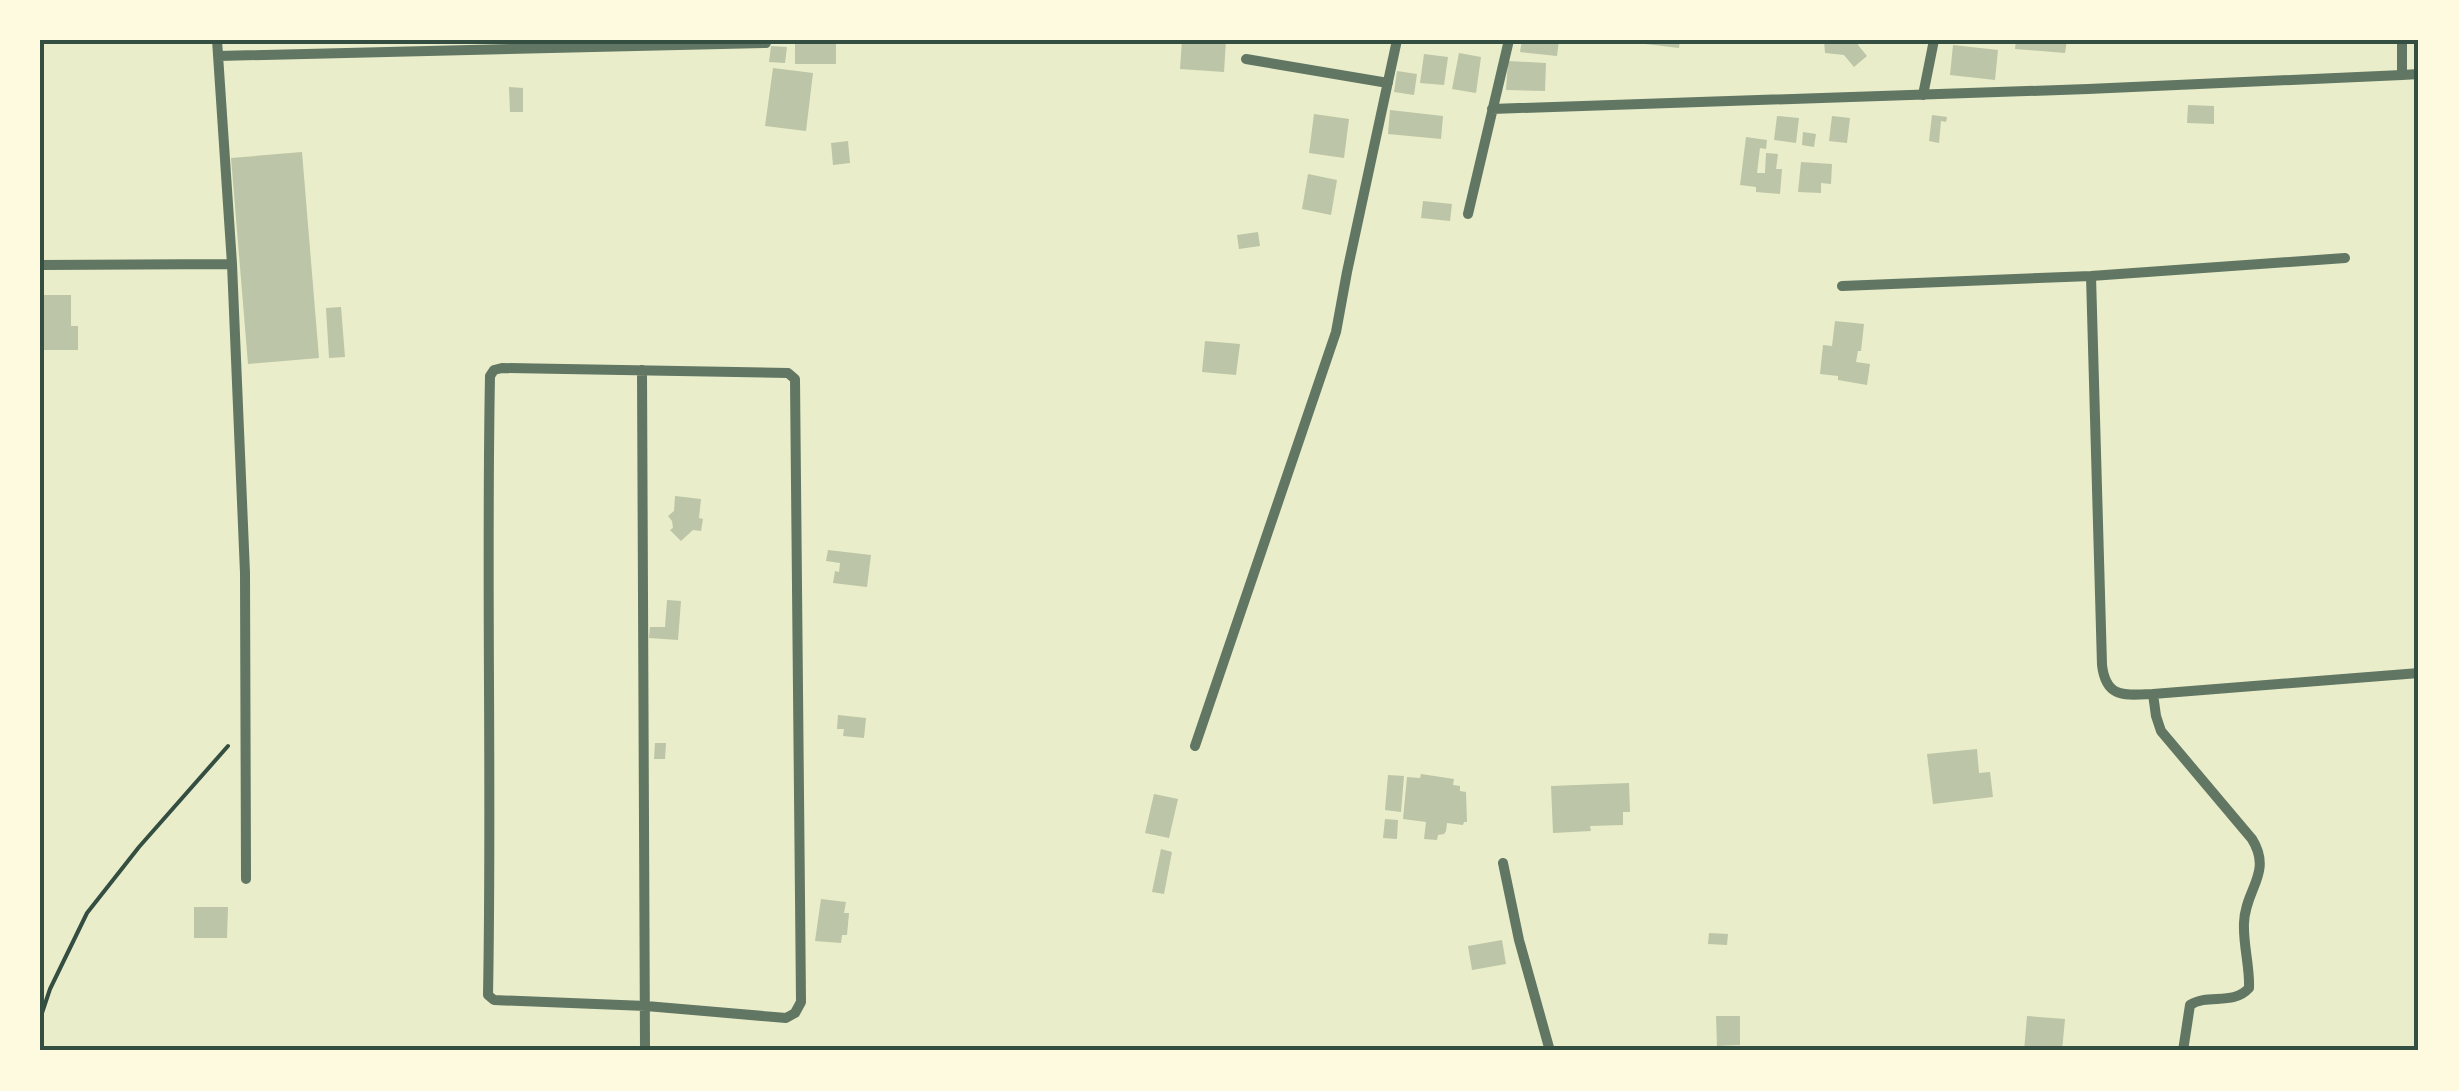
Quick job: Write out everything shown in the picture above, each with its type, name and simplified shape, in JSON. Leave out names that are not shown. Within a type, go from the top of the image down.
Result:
[{"type":"street","points":[[216,40],[232,264],[245,573],[246,879]]},
{"type":"street","points":[[1196,746],[1336,332],[1397,40]]},
{"type":"street","points":[[1468,214],[1509,40]]},
{"type":"street","points":[[1923,95],[1934,40]]},
{"type":"street","points":[[2402,40],[2402,75]]},
{"type":"street","points":[[218,56],[766,42]]},
{"type":"street","points":[[1246,59],[1388,84]]},
{"type":"street","points":[[1492,109],[2419,74]]},
{"type":"street","points":[[1842,286],[2091,276],[2345,258]]},
{"type":"street","points":[[40,265],[232,264]]},
{"type":"street","points":[[2091,276],[2104,678],[2111,690],[2154,694],[2419,673]]},
{"type":"street","points":[[502,368],[788,373],[795,379],[800,1002],[795,1013],[786,1018],[646,1006],[494,1000],[488,995],[490,376],[502,368]]},
{"type":"street","points":[[642,370],[645,1051]]},
{"type":"street","points":[[2154,694],[2161,732],[2252,839],[2261,862],[2244,923],[2249,988],[2237,998],[2197,1000],[2190,1005],[2182,1051]]},
{"type":"street","points":[[1503,863],[1519,940],[1550,1051]]},
{"type":"path","points":[[40,1019],[50,989],[87,913],[139,847],[246,727]]},
{"type":"building","points":[[1182,40],[1226,40],[1224,72],[1180,69]]},
{"type":"building","points":[[1522,40],[1559,40],[1557,56],[1520,52]]},
{"type":"building","points":[[1646,40],[1680,40],[1679,48],[1645,44]]},
{"type":"building","points":[[1824,40],[1860,40],[1858,45],[1867,56],[1854,67],[1844,55],[1825,53]]},
{"type":"building","points":[[2016,40],[2067,40],[2065,53],[2015,49]]},
{"type":"building","points":[[795,42],[836,42],[836,64],[795,64]]},
{"type":"building","points":[[1953,45],[1998,50],[1995,80],[1950,75]]},
{"type":"building","points":[[771,46],[787,47],[785,63],[769,62]]},
{"type":"building","points":[[1459,53],[1481,57],[1476,93],[1452,89]]},
{"type":"building","points":[[1424,54],[1448,57],[1444,85],[1420,83]]},
{"type":"building","points":[[1508,61],[1546,63],[1545,91],[1506,90]]},
{"type":"building","points":[[773,68],[813,73],[806,131],[765,126]]},
{"type":"building","points":[[1397,71],[1417,74],[1414,95],[1394,92]]},
{"type":"building","points":[[509,87],[523,88],[523,112],[510,112]]},
{"type":"building","points":[[2188,105],[2214,106],[2214,124],[2187,123]]},
{"type":"building","points":[[1390,110],[1443,116],[1441,139],[1388,134]]},
{"type":"building","points":[[1314,114],[1349,119],[1344,158],[1309,153]]},
{"type":"building","points":[[1932,115],[1947,117],[1946,122],[1941,121],[1939,143],[1929,141]]},
{"type":"building","points":[[1777,116],[1799,118],[1796,143],[1774,140]]},
{"type":"building","points":[[1832,116],[1850,118],[1847,143],[1829,141]]},
{"type":"building","points":[[1803,132],[1816,134],[1814,147],[1802,145]]},
{"type":"building","points":[[1746,137],[1767,140],[1766,149],[1760,148],[1757,173],[1765,173],[1766,153],[1778,154],[1776,169],[1782,169],[1780,194],[1756,192],[1756,187],[1740,185]]},
{"type":"building","points":[[848,141],[850,163],[833,165],[831,143]]},
{"type":"building","points":[[302,152],[319,358],[248,364],[231,158]]},
{"type":"building","points":[[1801,162],[1832,164],[1831,184],[1821,183],[1821,193],[1798,192]]},
{"type":"building","points":[[1308,174],[1337,180],[1331,215],[1302,209]]},
{"type":"building","points":[[1423,201],[1452,204],[1450,221],[1421,218]]},
{"type":"building","points":[[1258,232],[1260,246],[1239,249],[1237,235]]},
{"type":"building","points":[[40,295],[71,295],[71,326],[78,326],[78,350],[40,350]]},
{"type":"building","points":[[341,307],[345,357],[329,358],[326,308]]},
{"type":"building","points":[[1835,321],[1864,324],[1856,362],[1870,364],[1867,385],[1820,374],[1823,345],[1832,346]]},
{"type":"building","points":[[1205,341],[1240,344],[1236,375],[1202,372]]},
{"type":"building","points":[[675,496],[701,499],[701,531],[693,530],[681,541],[670,530],[672,521],[668,516],[674,511]]},
{"type":"building","points":[[828,550],[871,555],[867,587],[833,583],[840,563],[826,561]]},
{"type":"building","points":[[667,600],[681,601],[678,640],[649,638],[650,627],[665,627]]},
{"type":"building","points":[[838,715],[866,718],[864,738],[843,736],[844,729],[837,729]]},
{"type":"building","points":[[655,743],[666,743],[665,759],[654,759]]},
{"type":"building","points":[[1977,749],[1979,773],[1990,772],[1993,797],[1933,804],[1927,754]]},
{"type":"building","points":[[1421,774],[1454,779],[1453,785],[1466,792],[1467,822],[1447,823],[1446,831],[1437,840],[1424,839],[1426,822],[1403,819],[1407,777],[1420,778]]},
{"type":"building","points":[[1388,775],[1404,776],[1401,812],[1385,810]]},
{"type":"building","points":[[1629,783],[1630,812],[1623,812],[1623,825],[1553,833],[1551,786]]},
{"type":"building","points":[[1154,794],[1178,799],[1169,838],[1145,833]]},
{"type":"building","points":[[1385,819],[1398,820],[1397,839],[1383,838]]},
{"type":"building","points":[[1161,849],[1172,852],[1164,894],[1152,892]]},
{"type":"building","points":[[821,899],[846,902],[847,935],[842,935],[841,943],[815,941]]},
{"type":"building","points":[[194,907],[228,907],[227,938],[194,938]]},
{"type":"building","points":[[1709,933],[1728,934],[1727,945],[1708,944]]},
{"type":"building","points":[[1502,940],[1506,964],[1472,970],[1468,946]]},
{"type":"building","points":[[1716,1016],[1740,1016],[1740,1045],[1717,1046]]},
{"type":"building","points":[[2027,1016],[2065,1019],[2062,1051],[2024,1051]]}]
